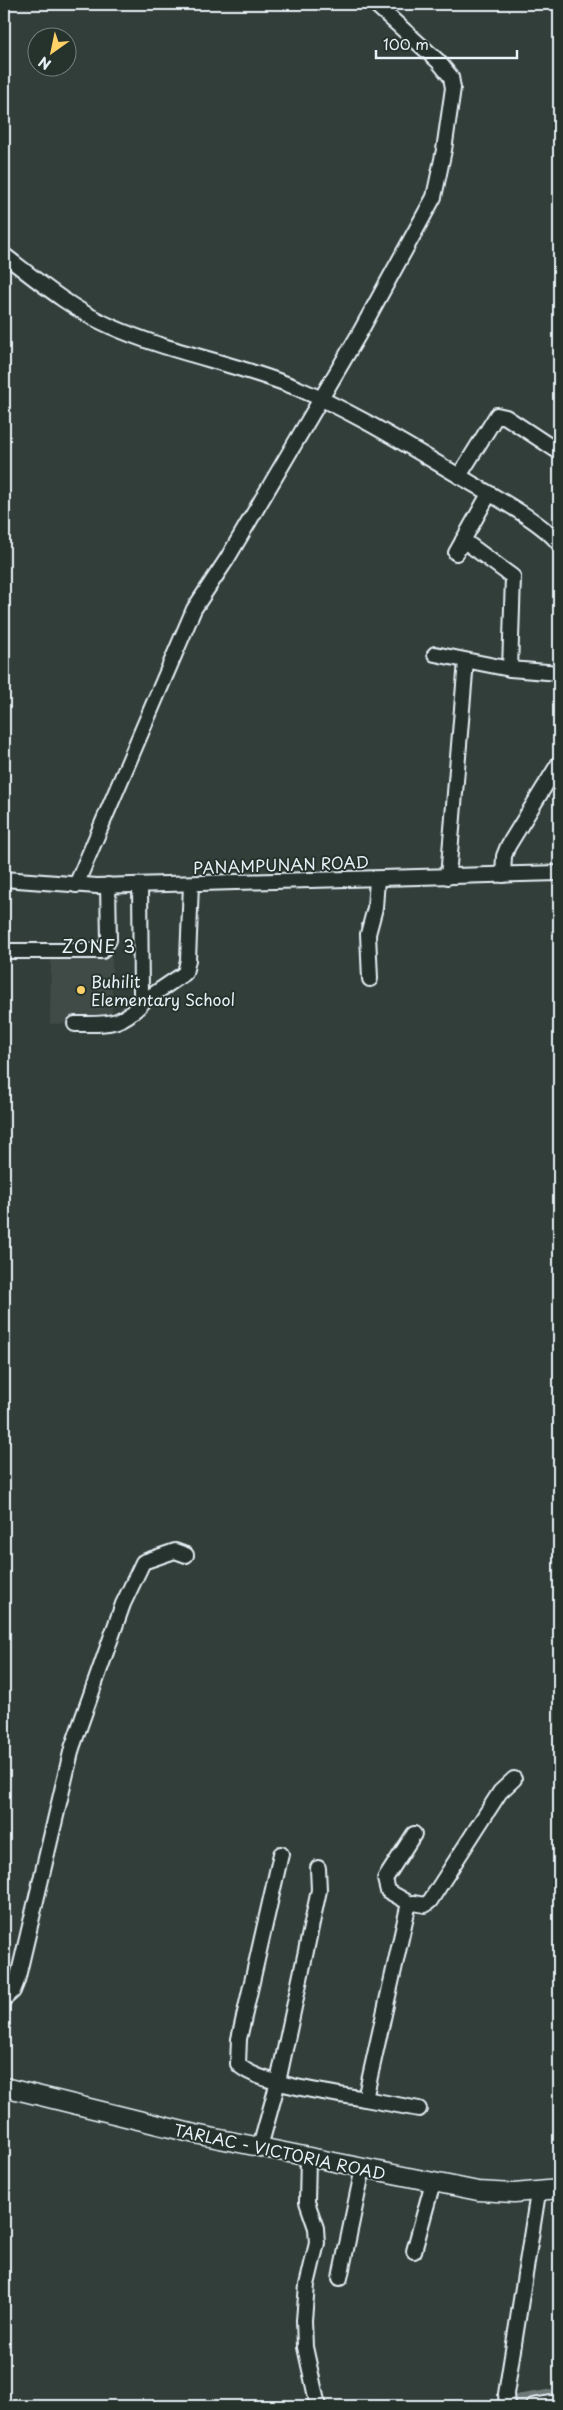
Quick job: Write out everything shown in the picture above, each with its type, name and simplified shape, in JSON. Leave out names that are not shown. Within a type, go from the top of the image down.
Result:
[{"type":"main road","name":"TARLAC - VICTORIA ROAD","points":[[4,2087],[195,2134],[478,2191],[538,2193],[559,2189]]},
{"type":"street","points":[[76,885],[194,609],[227,559],[359,334],[434,197],[444,150],[452,96],[451,76],[438,61],[375,4]]},
{"type":"street","points":[[4,255],[66,303],[110,326],[289,385],[401,441],[489,494],[550,534],[559,544]]},
{"type":"street","points":[[459,476],[497,415],[506,417],[559,452]]},
{"type":"street","points":[[456,553],[489,494]]},
{"type":"street","points":[[463,540],[513,576],[510,669]]},
{"type":"street","points":[[435,654],[510,669],[559,673]]},
{"type":"street","points":[[448,876],[466,661]]},
{"type":"street","points":[[503,875],[502,866],[508,846],[559,763]]},
{"type":"street","name":"PANAMPUNAN ROAD","points":[[4,879],[76,885],[108,885],[559,873]]},
{"type":"street","points":[[370,979],[368,934],[375,908],[377,879]]},
{"type":"street","points":[[140,884],[141,994],[145,1000]]},
{"type":"street","points":[[75,1024],[112,1024],[138,1008],[145,1000],[180,979],[187,968],[191,884]]},
{"type":"street","points":[[4,951],[102,951],[109,940],[108,885]]},
{"type":"street","points":[[4,1999],[13,1991],[17,1981],[72,1748],[123,1604],[143,1562],[175,1550],[186,1555]]},
{"type":"street","points":[[414,1834],[385,1879],[388,1891],[411,1904],[424,1906],[430,1901],[500,1792],[514,1779]]},
{"type":"street","points":[[281,1854],[237,2057],[243,2069],[278,2082],[418,2109]]},
{"type":"street","points":[[260,2147],[278,2082],[319,1890],[318,1868]]},
{"type":"street","points":[[365,2099],[406,1912],[411,1904]]},
{"type":"street","points":[[308,2158],[307,2202],[316,2228],[317,2243],[307,2285],[304,2320],[305,2347],[318,2406]]},
{"type":"street","points":[[340,2278],[363,2168]]},
{"type":"street","points":[[414,2251],[433,2182]]},
{"type":"street","points":[[506,2400],[538,2193]]},
{"type":"street","points":[[533,2406],[559,2402]]},
{"type":"shaded area","name":"Buhilit Elementary School","points":[[51,956],[112,957],[112,1022],[50,1024]]},
{"type":"waterway","points":[[503,2406],[549,2399]]},
{"type":"place","name":"Buhilit Elementary School","points":[[81,990]]},
{"type":"district","name":"ZONE 3","points":[[99,945]]}]
